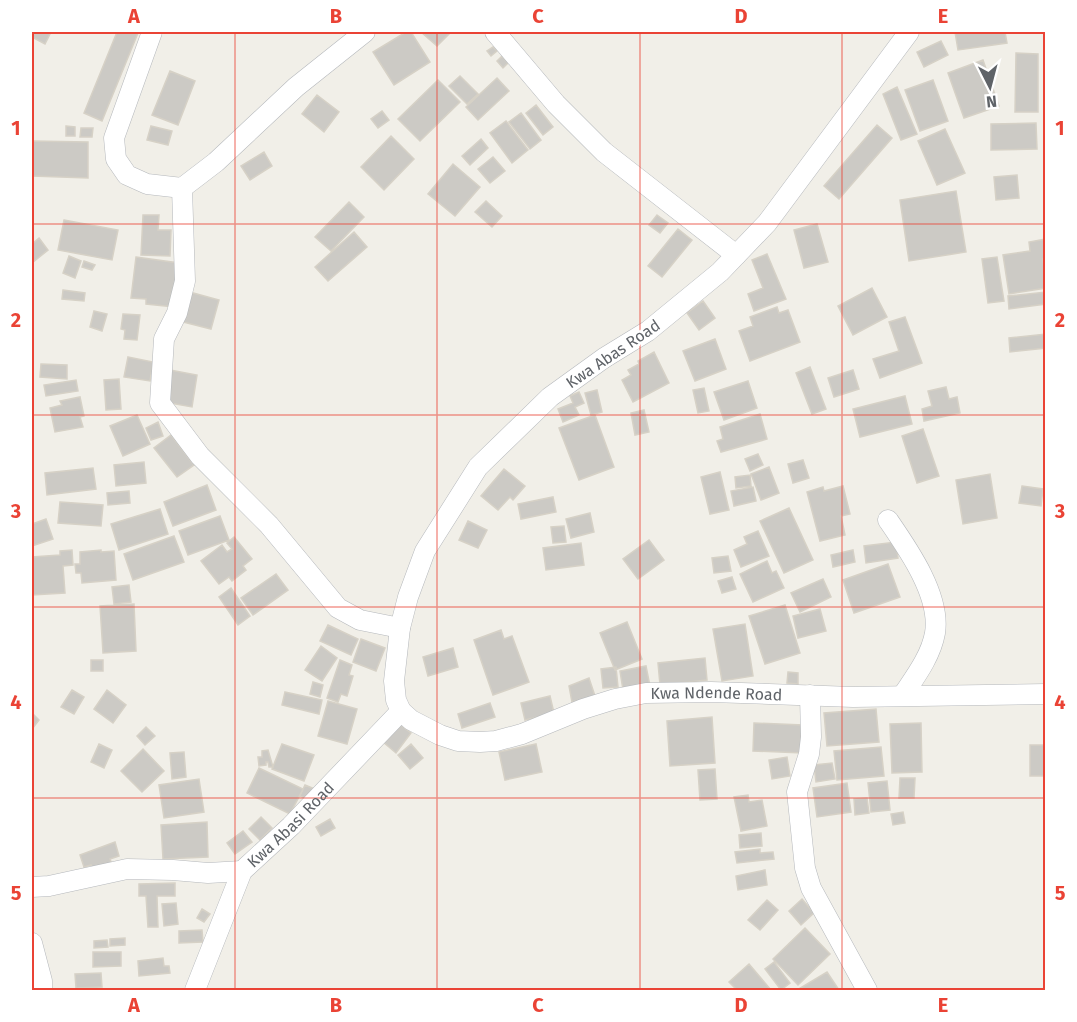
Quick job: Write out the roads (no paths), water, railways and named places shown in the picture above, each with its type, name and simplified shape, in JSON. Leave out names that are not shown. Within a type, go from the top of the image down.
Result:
[{"type":"street","points":[[152,32],[114,138],[117,159],[127,175],[147,184],[182,188],[216,162],[296,87],[365,32]]},
{"type":"street","points":[[495,32],[556,104],[604,152],[736,255]]},
{"type":"street","name":"Kwa Abas Road","points":[[401,711],[396,700],[394,681],[400,628],[408,597],[425,551],[483,461],[550,397],[604,358],[648,331],[720,272],[767,223],[909,32]]},
{"type":"street","points":[[182,188],[185,281],[177,313],[164,339],[160,403],[200,456],[269,525],[338,608],[360,620],[400,628]]},
{"type":"street","points":[[888,520],[912,555],[930,596],[936,617],[935,635],[929,651],[903,695]]},
{"type":"street","name":"Kwa Ndende Road","points":[[401,711],[411,720],[440,735],[458,741],[480,742],[496,741],[522,734],[583,709],[615,699],[646,693],[688,692],[854,697],[1046,694]]},
{"type":"street","points":[[810,695],[809,754],[797,792],[805,868],[811,888],[867,990]]},
{"type":"street","name":"Kwa Abasi Road","points":[[195,990],[242,871],[298,818],[401,711]]},
{"type":"street","points":[[32,887],[49,886],[127,869],[208,873],[242,871]]},
{"type":"street","points":[[32,943],[42,981],[42,990]]}]
